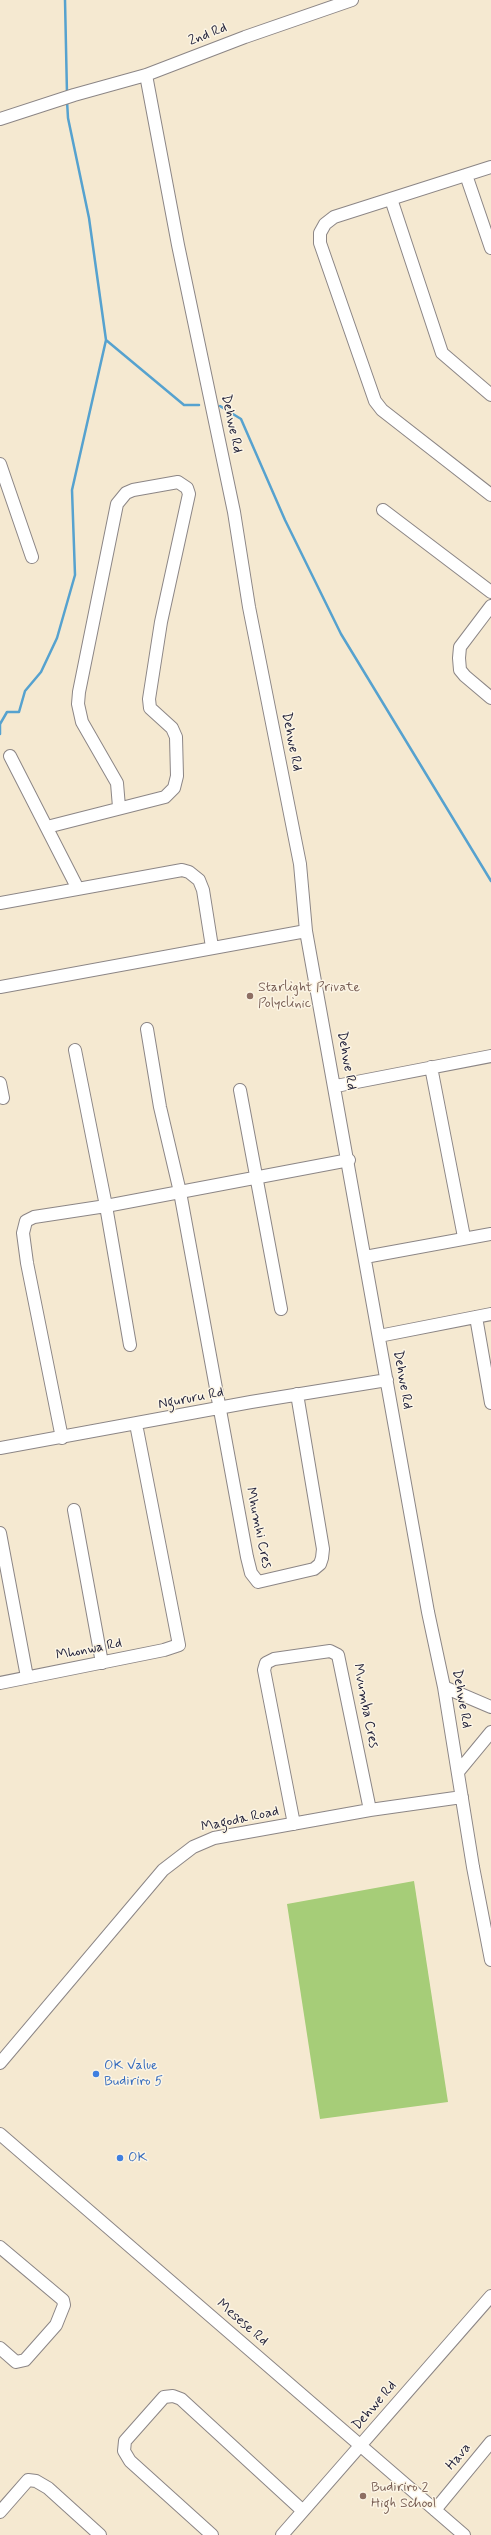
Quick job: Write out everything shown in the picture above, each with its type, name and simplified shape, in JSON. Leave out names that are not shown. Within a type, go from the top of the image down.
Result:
[{"type":"street","name":"2nd Rd","points":[[0,119],[74,95],[146,75],[245,37],[352,0]]},
{"type":"street","name":"Dehwe Rd","points":[[146,75],[178,245],[234,512],[249,607],[300,864],[306,931],[336,1086],[379,1336],[444,1687],[473,1868],[491,1960]]},
{"type":"street","points":[[491,167],[334,217],[325,224],[320,233],[320,243],[371,392],[382,410],[491,495]]},
{"type":"street","points":[[466,175],[491,248]]},
{"type":"street","points":[[391,199],[442,353],[491,395]]},
{"type":"street","points":[[0,464],[32,557]]},
{"type":"street","points":[[47,827],[120,807],[164,797],[174,788],[177,776],[177,745],[174,732],[150,708],[149,699],[162,622],[189,494],[187,488],[178,482],[133,490],[126,493],[117,504],[79,692],[78,704],[82,722],[117,783],[120,807]]},
{"type":"street","points":[[383,510],[491,592]]},
{"type":"street","points":[[491,606],[460,647],[459,658],[460,670],[491,698]]},
{"type":"street","points":[[10,756],[78,889]]},
{"type":"street","points":[[0,903],[182,870],[189,872],[200,880],[212,947]]},
{"type":"street","points":[[0,987],[306,931]]},
{"type":"street","points":[[147,1030],[160,1107],[180,1192],[219,1409]]},
{"type":"street","points":[[75,1050],[106,1206],[130,1345]]},
{"type":"street","points":[[336,1086],[491,1056]]},
{"type":"street","points":[[430,1067],[464,1237]]},
{"type":"street","points":[[0,1083],[3,1098]]},
{"type":"street","points":[[240,1090],[281,1309]]},
{"type":"street","points":[[62,1438],[27,1262],[23,1226],[26,1221],[34,1217],[106,1206],[256,1176],[349,1160]]},
{"type":"street","points":[[366,1257],[464,1237],[491,1234]]},
{"type":"street","points":[[379,1336],[491,1314]]},
{"type":"street","points":[[476,1316],[491,1403]]},
{"type":"street","name":"Ngururu Rd","points":[[0,1448],[62,1438],[297,1394],[387,1380]]},
{"type":"street","name":"Mhumhi Cres","points":[[219,1409],[249,1567],[254,1580],[258,1582],[314,1569],[322,1558],[323,1549],[297,1394]]},
{"type":"street","name":"Mhonwa Rd","points":[[0,1683],[175,1648],[180,1641],[136,1424]]},
{"type":"street","points":[[74,1510],[102,1663]]},
{"type":"street","points":[[0,1533],[27,1677]]},
{"type":"street","name":"Mvumba Cres","points":[[294,1824],[264,1670],[266,1663],[274,1659],[330,1651],[338,1655],[370,1810]]},
{"type":"street","points":[[444,1687],[491,1708]]},
{"type":"street","points":[[458,1772],[491,1732]]},
{"type":"street","name":"Magoda Road","points":[[0,2063],[163,1870],[180,1855],[202,1842],[214,1838],[370,1810],[462,1797]]},
{"type":"street","name":"Mesese Rd","points":[[0,2134],[464,2535]]},
{"type":"street","points":[[0,2247],[63,2300],[64,2305],[56,2325],[25,2360],[16,2362],[0,2348]]},
{"type":"street","name":"Dehwe Rd","points":[[282,2535],[491,2296]]},
{"type":"street","points":[[212,2535],[130,2462],[124,2451],[125,2441],[164,2397],[173,2396],[180,2399],[303,2511]]},
{"type":"street","name":"Hava","points":[[435,2510],[491,2442]]},
{"type":"street","points":[[0,2512],[28,2480],[36,2481],[48,2488],[100,2535]]},
{"type":"green space","points":[[414,1881],[448,2102],[320,2119],[287,1904]]},
{"type":"waterway","points":[[65,0],[67,94]]},
{"type":"waterway","points":[[0,734],[0,724],[7,712],[19,712],[25,691],[41,672],[57,638],[75,575],[72,490],[106,340],[89,218],[68,118],[67,101]]},
{"type":"waterway","points":[[106,340],[184,405],[199,405]]},
{"type":"waterway","points":[[220,406],[241,419],[285,520],[341,634],[491,881]]},
{"type":"place","name":"Starlight Private Polyclinic","points":[[250,996]]},
{"type":"place","name":"OK Value Budiriro 5","points":[[96,2074]]},
{"type":"place","name":"OK","points":[[120,2158]]},
{"type":"place","name":"Budiriro 2 High School","points":[[363,2496]]}]
